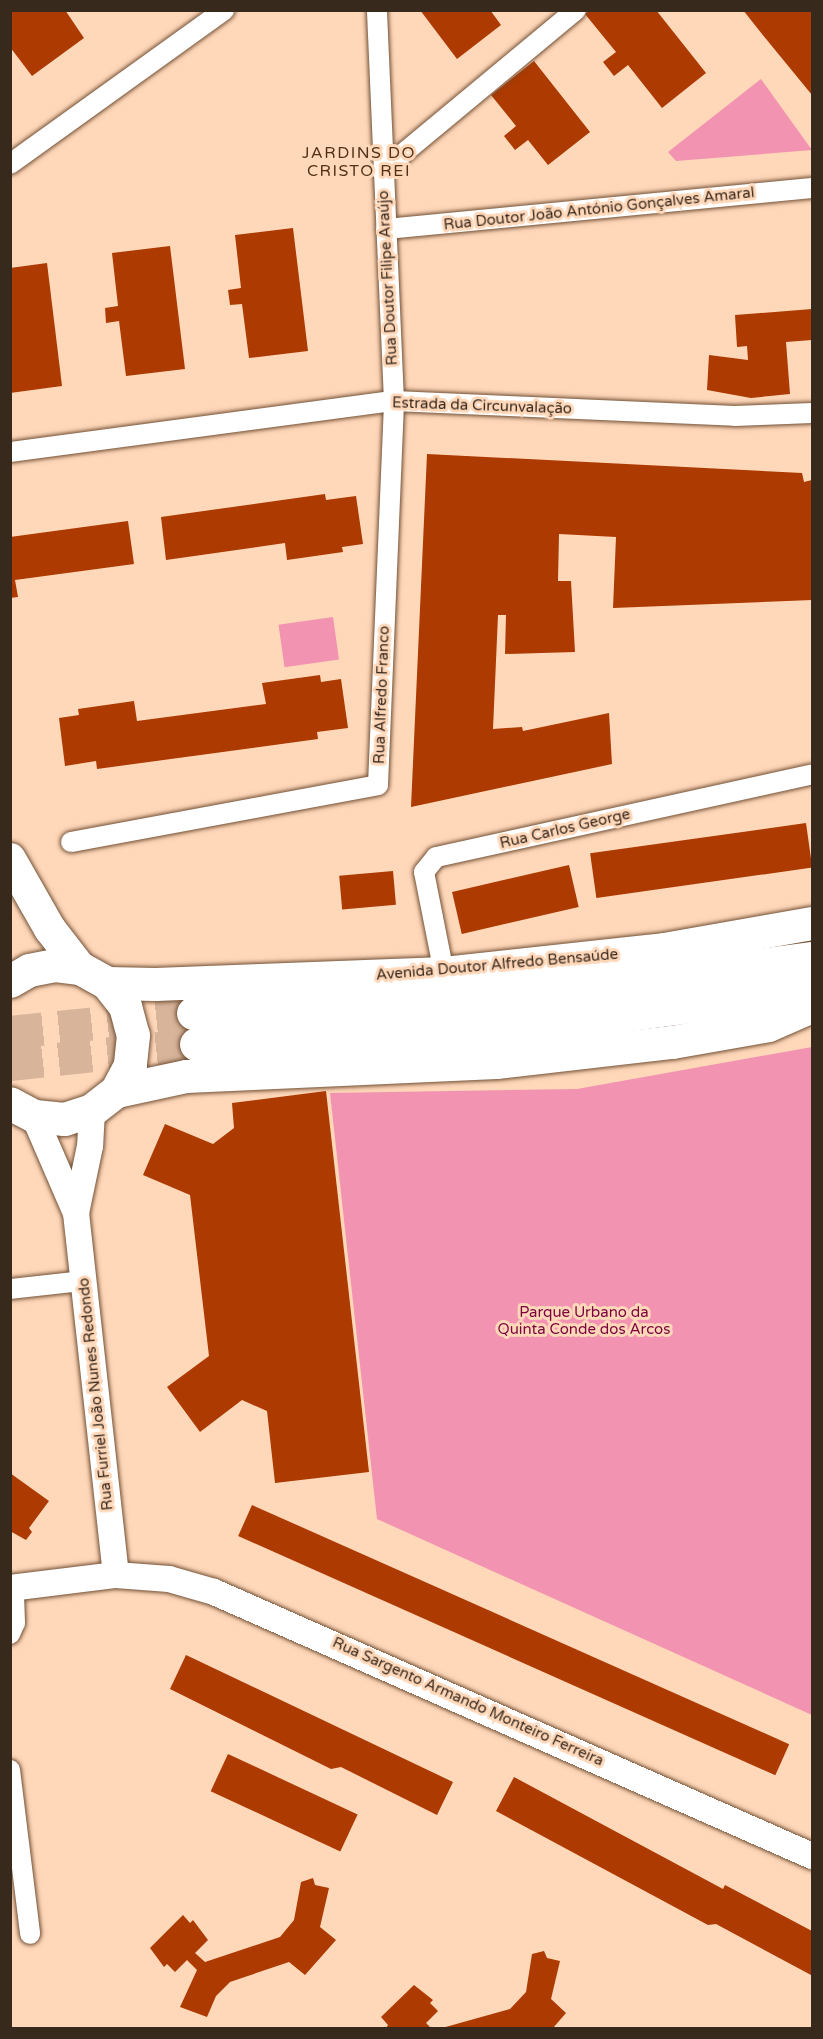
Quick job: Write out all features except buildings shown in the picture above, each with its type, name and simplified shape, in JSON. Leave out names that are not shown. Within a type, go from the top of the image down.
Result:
[{"type":"highway","name":"Avenida Doutor Alfredo Bensaúde","points":[[10,981],[29,970],[55,965],[93,975],[155,984],[444,972],[664,949],[813,923]]},
{"type":"highway","name":"Avenida Doutor Alfredo Bensaúde","points":[[766,964],[813,948]]},
{"type":"highway","name":"Avenida Doutor Alfredo Bensaúde","points":[[813,958],[526,996],[390,1006],[195,1028],[393,1038],[520,1028],[813,990]]},
{"type":"highway","points":[[93,975],[125,1006],[133,1035],[130,1065],[104,1100]]},
{"type":"highway","points":[[22,1109],[64,1119],[104,1100],[186,1076],[496,1062],[672,1042],[768,1024],[813,1006]]},
{"type":"main road","points":[[10,899],[12,862]]},
{"type":"main road","points":[[12,862],[50,928],[93,975]]},
{"type":"street","points":[[10,164],[224,10]]},
{"type":"street","name":"Rua Doutor Filipe Araújo","points":[[377,10],[382,171],[394,401]]},
{"type":"street","points":[[382,171],[576,10]]},
{"type":"street","name":"Rua Doutor João António Gonçalves Amaral","points":[[386,229],[813,188]]},
{"type":"street","name":"Estrada da Circunvalação","points":[[10,452],[394,401],[735,416],[813,413]]},
{"type":"street","name":"Rua Alfredo Franco","points":[[71,842],[378,785],[394,401]]},
{"type":"street","name":"Rua Carlos George","points":[[444,972],[424,872],[436,857],[813,774]]},
{"type":"street","name":"Rua Furriel João Nunes Redondo","points":[[104,1100],[90,1146],[76,1213],[116,1575]]},
{"type":"street","name":"Rua Furriel João Nunes Redondo","points":[[22,1109],[76,1213]]},
{"type":"street","points":[[10,1289],[83,1281]]},
{"type":"street","name":"Rua Sargento Armando Monteiro Ferreira","points":[[12,1588],[116,1575],[169,1579],[252,1606],[813,1856]]},
{"type":"street","points":[[10,1634],[15,1623],[12,1588]]},
{"type":"street","points":[[10,1770],[30,1934]]},
{"type":"green space","points":[[761,79],[812,150],[676,161],[668,152]]},
{"type":"green space","points":[[333,617],[339,660],[285,667],[279,625]]},
{"type":"green space","name":"Parque Urbano da Quinta Conde dos Arcos","points":[[812,1047],[812,1715],[377,1519],[330,1093],[577,1089]]},
{"type":"tunnel","points":[[10,1032],[193,1013]]},
{"type":"tunnel","points":[[10,1064],[196,1044]]},
{"type":"district","name":"JARDINS DO CRISTO REI","points":[[359,162]]}]
